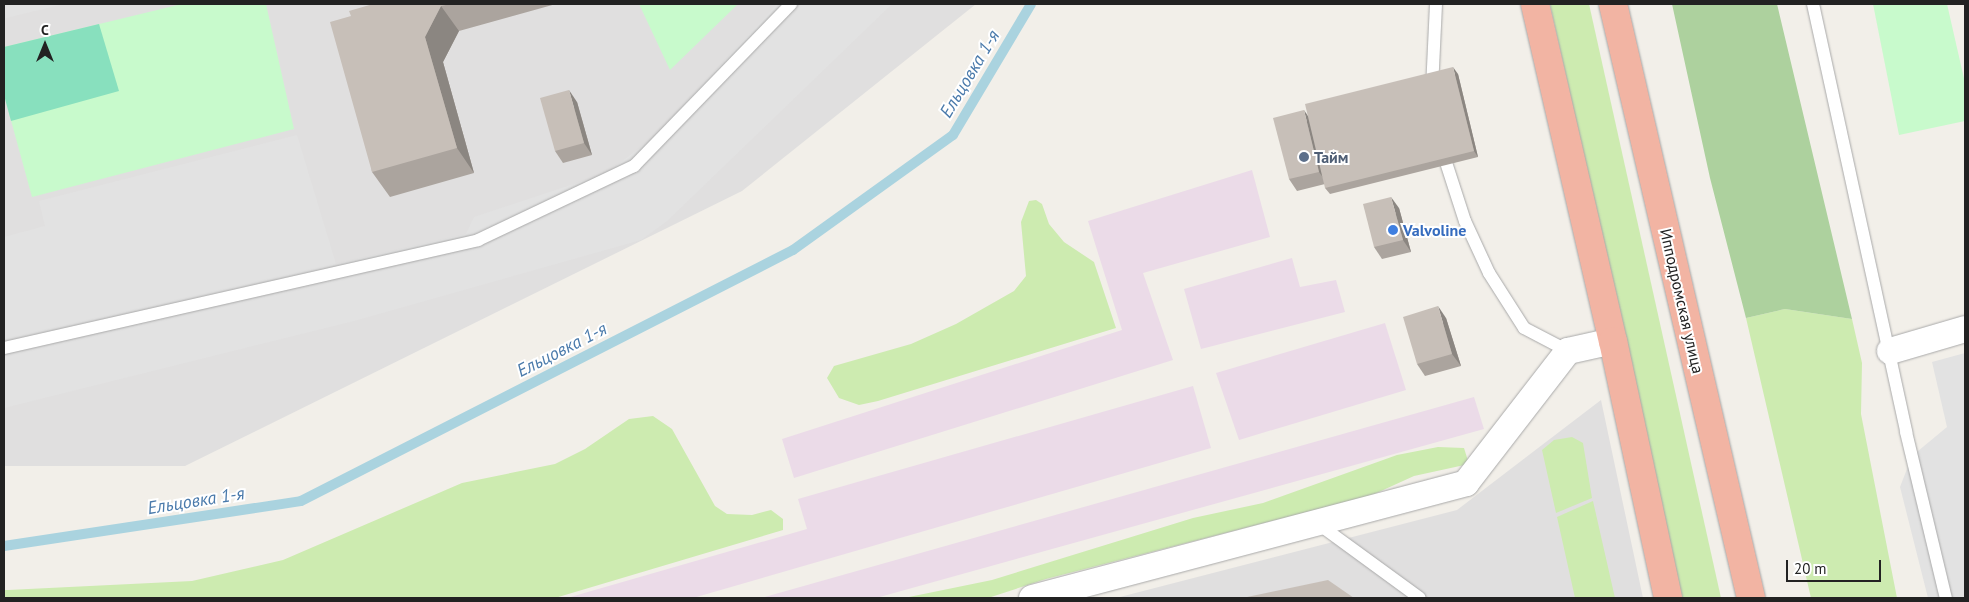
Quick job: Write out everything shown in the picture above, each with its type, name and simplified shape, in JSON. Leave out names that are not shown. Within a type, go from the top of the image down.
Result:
[{"type":"highway","points":[[1535,4],[1614,341],[1668,598]]},
{"type":"highway","name":"Ипподромская улица","points":[[1613,4],[1750,598]]},
{"type":"street","points":[[1890,351],[1965,329]]},
{"type":"street","points":[[1032,598],[1466,483],[1568,351],[1614,341]]},
{"type":"lane","points":[[4,348],[478,240],[634,166],[791,4]]},
{"type":"lane","points":[[1434,102],[1431,85],[1436,4]]},
{"type":"lane","points":[[1813,4],[1890,351],[1906,432],[1946,598]]},
{"type":"lane","points":[[1440,137],[1465,221],[1489,273],[1524,328],[1568,351]]},
{"type":"lane","points":[[1316,522],[1420,598]]},
{"type":"shaded area","points":[[4,4],[976,4],[742,191],[185,466],[4,466]]},
{"type":"shaded area","points":[[4,4],[64,4],[6,18]]},
{"type":"shaded area","points":[[777,4],[892,4],[667,221],[641,240],[354,321],[4,408],[4,237],[45,226],[39,201],[297,135],[336,264],[466,234],[474,217],[607,173],[655,136]]},
{"type":"shaded area","points":[[1252,170],[1270,237],[1143,273],[1173,360],[794,478],[782,439],[1122,330],[1088,221]]},
{"type":"shaded area","points":[[1292,258],[1300,287],[1336,280],[1345,312],[1201,349],[1184,289]]},
{"type":"shaded area","points":[[1385,323],[1406,390],[1239,440],[1216,373]]},
{"type":"shaded area","points":[[1965,353],[1965,598],[1928,598],[1900,487],[1912,456],[1947,427],[1932,362]]},
{"type":"shaded area","points":[[1193,386],[1211,448],[693,598],[567,598],[807,529],[798,499]]},
{"type":"shaded area","points":[[1474,397],[1484,429],[876,598],[761,598]]},
{"type":"shaded area","points":[[1601,400],[1643,598],[1116,598],[1457,510]]},
{"type":"green space","points":[[182,4],[266,4],[294,129],[32,197],[4,95],[4,47]]},
{"type":"green space","points":[[639,4],[738,4],[670,70]]},
{"type":"green space","points":[[1550,4],[1589,4],[1721,598],[1682,598]]},
{"type":"green space","points":[[1672,4],[1777,4],[1852,319],[1785,309],[1746,318],[1710,178]]},
{"type":"green space","points":[[1873,4],[1947,4],[1965,83],[1965,121],[1899,135]]},
{"type":"green space","points":[[99,24],[119,91],[11,121],[4,95],[4,47]]},
{"type":"green space","points":[[1036,200],[1042,204],[1049,224],[1064,242],[1094,262],[1116,328],[878,401],[859,405],[839,398],[827,378],[834,366],[911,344],[956,324],[1014,291],[1026,276],[1021,222],[1029,201]]},
{"type":"green space","points":[[1785,309],[1852,319],[1862,363],[1861,414],[1897,598],[1811,598],[1746,318]]},
{"type":"green space","points":[[653,416],[672,429],[715,506],[727,514],[752,515],[771,510],[783,519],[783,530],[555,598],[4,598],[4,590],[192,581],[283,560],[462,483],[555,464],[585,449],[629,419]]},
{"type":"green space","points":[[1572,437],[1583,443],[1592,498],[1556,513],[1542,450],[1554,440]]},
{"type":"green space","points":[[1438,447],[1464,448],[1469,464],[1414,476],[1370,496],[1046,579],[988,598],[904,598],[992,580],[1193,518],[1263,503],[1397,455]]},
{"type":"green space","points":[[1593,501],[1615,598],[1575,598],[1557,517]]},
{"type":"building","points":[[373,4],[451,4],[441,6],[425,37],[457,148],[372,172],[330,22],[351,16],[349,11]]},
{"type":"building","points":[[1453,67],[1474,151],[1325,188],[1305,104]]},
{"type":"building","points":[[569,90],[584,143],[555,151],[540,98]]},
{"type":"building","name":"Тайм","points":[[1304,110],[1319,172],[1289,179],[1273,118]]},
{"type":"building","points":[[1391,197],[1403,240],[1374,247],[1363,204]]},
{"type":"building","points":[[1438,306],[1452,354],[1417,364],[1403,317]]},
{"type":"building","points":[[1328,580],[1354,598],[1247,598],[1247,597]]},
{"type":"waterway","name":"Ельцовка 1-я","points":[[4,546],[301,501],[793,250],[953,135],[1031,4]]},
{"type":"place","name":"Тайм","points":[[1304,157]]},
{"type":"place","name":"Valvoline","points":[[1393,230]]}]
